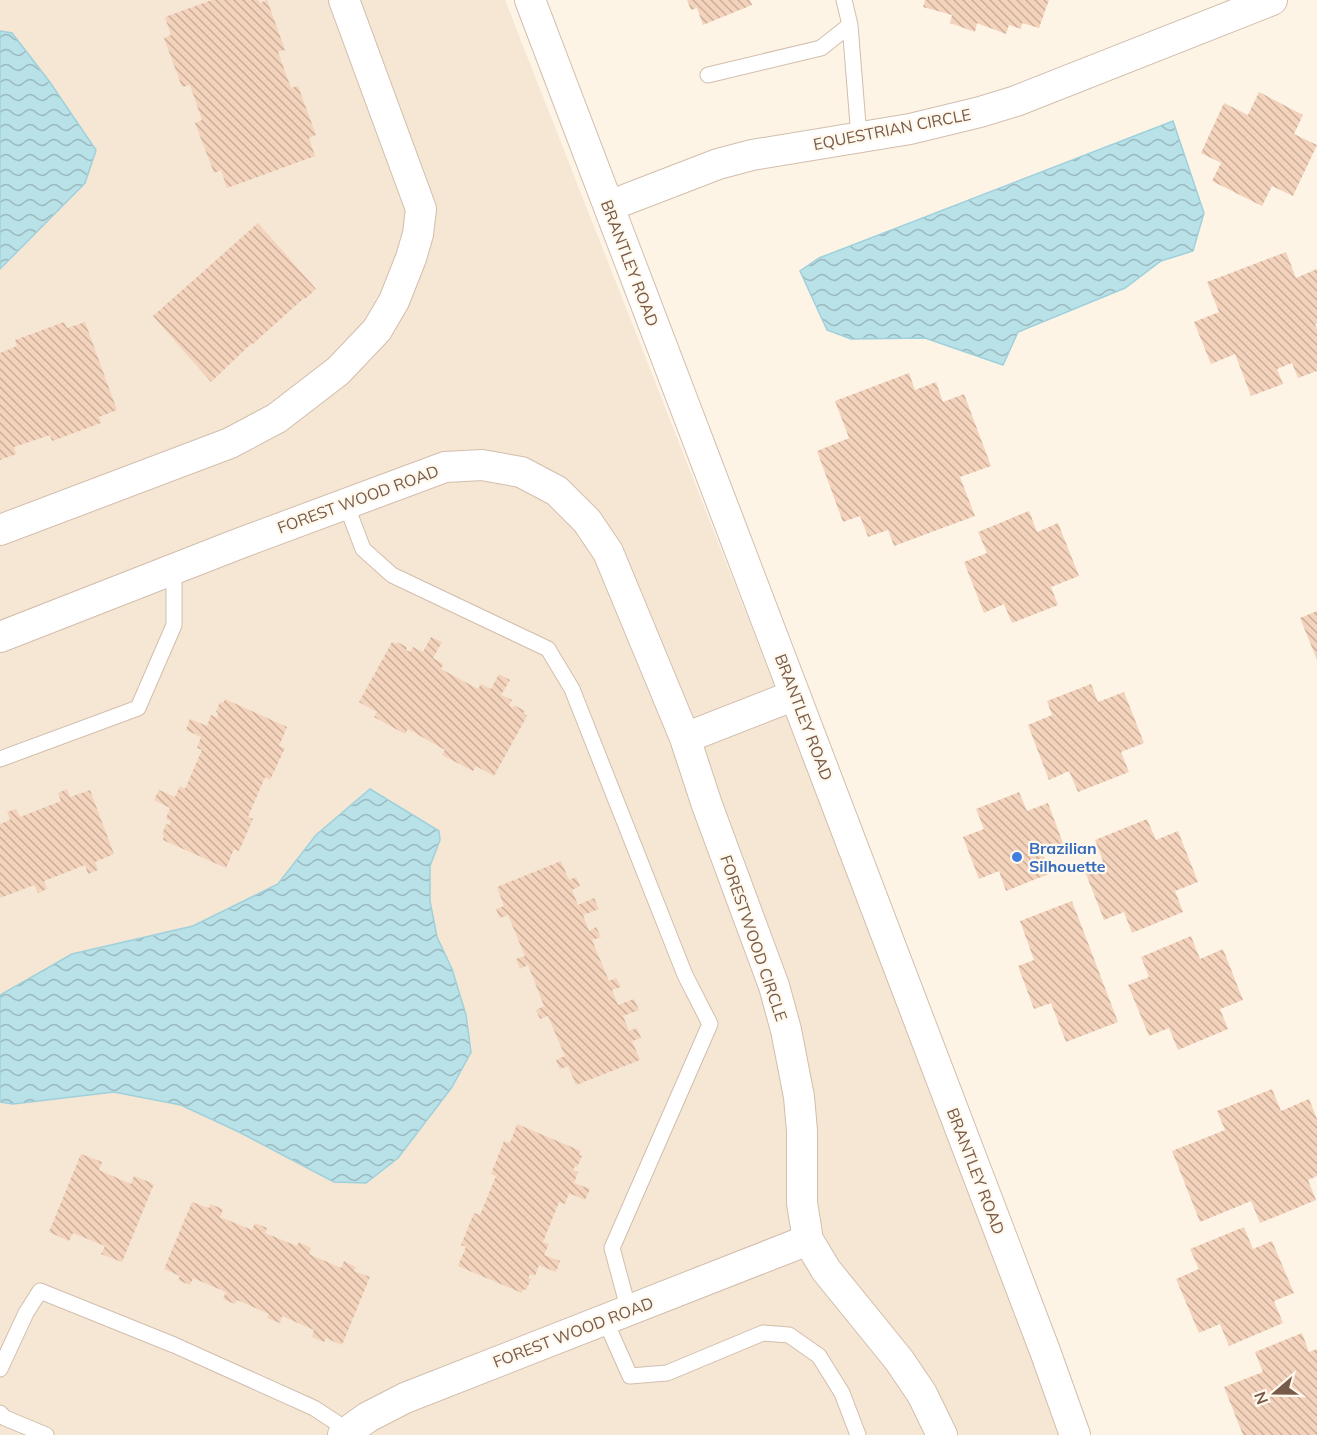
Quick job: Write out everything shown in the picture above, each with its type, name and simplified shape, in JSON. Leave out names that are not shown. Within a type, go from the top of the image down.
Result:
[{"type":"street","points":[[0,531],[231,443],[277,418],[329,378],[377,330],[394,302],[411,258],[418,234],[421,209],[344,0]]},
{"type":"street","name":"BRANTLEY ROAD","points":[[530,0],[1075,1435]]},
{"type":"street","name":"EQUESTRIAN CIRCLE","points":[[609,206],[718,164],[752,155],[910,129],[1016,101],[1272,0]]},
{"type":"street","name":"FOREST WOOD ROAD","points":[[0,637],[445,467],[482,465],[521,472],[557,491],[587,520],[608,552],[685,738]]},
{"type":"street","points":[[685,738],[795,695]]},
{"type":"street","name":"FORESTWOOD CIRCLE","points":[[685,738],[707,805],[774,986],[786,1030],[799,1097],[802,1131],[802,1203],[808,1240],[826,1270],[899,1359],[922,1394],[942,1435]]},
{"type":"street","name":"FOREST WOOD ROAD","points":[[346,1433],[368,1417],[405,1398],[808,1240]]},
{"type":"lane","points":[[844,0],[850,26],[859,137]]},
{"type":"lane","points":[[708,75],[821,48],[850,26]]},
{"type":"lane","points":[[346,504],[363,549],[392,575],[548,649],[572,689],[685,975],[710,1024],[612,1248],[617,1315],[630,1376],[667,1373],[763,1333],[789,1335],[819,1356],[842,1393],[858,1435]]},
{"type":"lane","points":[[0,759],[138,708],[174,624],[174,569]]},
{"type":"lane","points":[[0,1370],[26,1313],[40,1291],[174,1345],[314,1408],[346,1433]]},
{"type":"lane","points":[[0,1413],[5,1418],[46,1435]]},
{"type":"shaded area","points":[[0,0],[505,0],[1069,1435],[0,1435]]},
{"type":"water","points":[[0,31],[12,33],[49,81],[96,150],[85,183],[0,269]]},
{"type":"water","points":[[1173,121],[1204,213],[1193,251],[1161,261],[1125,288],[1018,332],[1003,365],[925,338],[851,339],[827,330],[800,271],[819,258]]},
{"type":"water","points":[[370,789],[439,831],[440,840],[430,866],[430,901],[437,937],[452,969],[466,1015],[471,1052],[452,1087],[398,1158],[366,1183],[334,1182],[239,1132],[181,1105],[114,1092],[13,1104],[0,1102],[0,995],[72,954],[193,926],[278,884],[316,835]]},
{"type":"building","points":[[212,0],[258,0],[260,3],[267,0],[285,50],[278,52],[291,88],[298,86],[316,135],[309,138],[315,156],[227,188],[221,170],[214,173],[195,123],[202,120],[190,85],[182,87],[164,38],[171,35],[165,17]]},
{"type":"building","points":[[687,0],[750,0],[752,5],[703,25],[697,8],[691,10]]},
{"type":"building","points":[[925,0],[1049,0],[1039,28],[1022,23],[1021,29],[1009,25],[1006,34],[977,23],[975,32],[950,23],[952,15],[923,7]]},
{"type":"building","points":[[1259,92],[1303,115],[1294,134],[1317,145],[1293,196],[1272,186],[1262,206],[1212,181],[1221,163],[1201,153],[1224,103],[1248,115]]},
{"type":"building","points":[[258,223],[316,289],[252,343],[211,382],[153,316]]},
{"type":"building","points":[[1286,252],[1296,278],[1317,269],[1317,324],[1315,324],[1317,371],[1298,378],[1292,363],[1277,369],[1283,384],[1251,396],[1235,354],[1211,364],[1194,322],[1219,312],[1207,282]]},
{"type":"building","points":[[64,322],[67,328],[85,322],[117,410],[99,417],[101,423],[52,441],[50,435],[14,447],[16,454],[0,460],[0,353],[17,346],[15,340]]},
{"type":"building","points":[[909,373],[915,390],[936,382],[943,402],[964,394],[991,466],[960,477],[975,516],[894,546],[888,530],[868,537],[860,516],[843,522],[817,451],[849,438],[835,401]]},
{"type":"building","points":[[1029,511],[1037,532],[1058,523],[1079,576],[1051,587],[1058,605],[1012,623],[1004,604],[984,613],[964,562],[987,553],[978,532]]},
{"type":"building","points":[[1317,611],[1317,660],[1300,618]]},
{"type":"building","points":[[431,637],[442,642],[433,658],[443,664],[441,669],[478,689],[481,684],[491,689],[499,674],[510,680],[501,695],[512,700],[509,705],[513,708],[514,705],[525,711],[523,713],[527,716],[494,776],[476,766],[473,771],[442,755],[445,750],[408,729],[405,734],[374,717],[377,712],[359,702],[392,642],[407,647],[406,650],[410,652],[413,647],[423,652]]},
{"type":"building","points":[[1091,684],[1098,702],[1124,692],[1144,743],[1121,752],[1129,772],[1078,792],[1069,771],[1049,780],[1028,725],[1052,715],[1047,701]]},
{"type":"building","points":[[225,699],[287,727],[279,746],[285,748],[270,780],[265,777],[248,817],[253,819],[239,851],[234,849],[226,868],[163,840],[164,835],[162,834],[166,824],[169,825],[171,821],[166,819],[170,808],[154,800],[159,790],[175,797],[180,786],[185,789],[202,750],[197,748],[201,737],[186,730],[190,719],[207,726],[211,715],[217,718],[218,713],[216,712],[220,702],[223,703]]},
{"type":"building","points":[[67,789],[70,797],[90,790],[114,854],[95,862],[98,870],[88,874],[85,865],[44,881],[47,889],[38,893],[34,885],[0,898],[0,824],[10,820],[7,812],[16,809],[20,817],[61,801],[58,793]]},
{"type":"building","points":[[1019,792],[1027,811],[1048,803],[1064,846],[1043,854],[1051,873],[1006,891],[999,871],[979,879],[963,837],[984,829],[976,809]]},
{"type":"building","points":[[1147,819],[1156,840],[1178,831],[1198,882],[1175,891],[1183,912],[1132,933],[1124,912],[1104,920],[1084,869],[1103,861],[1095,840]]},
{"type":"building","points":[[561,861],[569,880],[576,877],[580,886],[572,890],[578,905],[594,898],[599,909],[583,915],[589,931],[596,927],[601,937],[592,940],[609,981],[616,978],[621,987],[612,990],[618,1005],[634,999],[639,1010],[623,1016],[629,1031],[637,1028],[641,1038],[632,1041],[640,1060],[576,1085],[568,1066],[560,1069],[556,1060],[565,1056],[548,1016],[540,1019],[536,1010],[544,1006],[528,965],[520,969],[516,959],[525,956],[508,915],[500,918],[496,909],[504,906],[497,887]]},
{"type":"building","points":[[1072,901],[1118,1022],[1066,1042],[1051,1003],[1034,1009],[1018,966],[1034,960],[1020,921]]},
{"type":"building","points":[[1191,936],[1200,959],[1223,949],[1243,1000],[1220,1009],[1228,1029],[1178,1050],[1169,1028],[1149,1036],[1128,985],[1149,977],[1141,957]]},
{"type":"building","points":[[1272,1089],[1281,1111],[1309,1099],[1317,1119],[1317,1176],[1308,1180],[1316,1200],[1260,1223],[1251,1201],[1200,1222],[1172,1151],[1225,1130],[1217,1111]]},
{"type":"building","points":[[517,1124],[581,1151],[579,1155],[582,1156],[573,1170],[578,1172],[574,1183],[590,1189],[585,1200],[569,1193],[565,1204],[559,1202],[543,1242],[549,1244],[544,1255],[560,1261],[556,1272],[539,1265],[535,1276],[530,1274],[528,1278],[531,1279],[522,1293],[458,1266],[466,1247],[461,1245],[474,1213],[480,1215],[496,1176],[491,1174],[504,1141],[510,1143]]},
{"type":"building","points":[[81,1154],[102,1162],[99,1170],[131,1184],[134,1176],[154,1184],[122,1262],[101,1254],[105,1246],[73,1233],[69,1241],[49,1232]]},
{"type":"building","points":[[192,1202],[209,1208],[210,1204],[223,1209],[220,1217],[252,1230],[255,1223],[267,1228],[265,1233],[297,1246],[299,1242],[311,1248],[309,1254],[341,1268],[344,1261],[356,1267],[354,1271],[370,1277],[342,1345],[326,1338],[324,1342],[312,1337],[314,1330],[282,1316],[280,1323],[267,1318],[269,1314],[237,1300],[235,1304],[223,1299],[226,1292],[193,1278],[190,1285],[178,1280],[180,1276],[164,1269]]},
{"type":"building","points":[[1244,1227],[1253,1249],[1272,1241],[1294,1293],[1274,1301],[1283,1323],[1229,1346],[1220,1324],[1199,1333],[1176,1279],[1199,1269],[1190,1249]]},
{"type":"building","points":[[1302,1333],[1309,1352],[1317,1349],[1317,1435],[1243,1435],[1224,1387],[1263,1372],[1255,1352]]},
{"type":"place","name":"Brazilian Silhouette","points":[[1017,857]]}]
